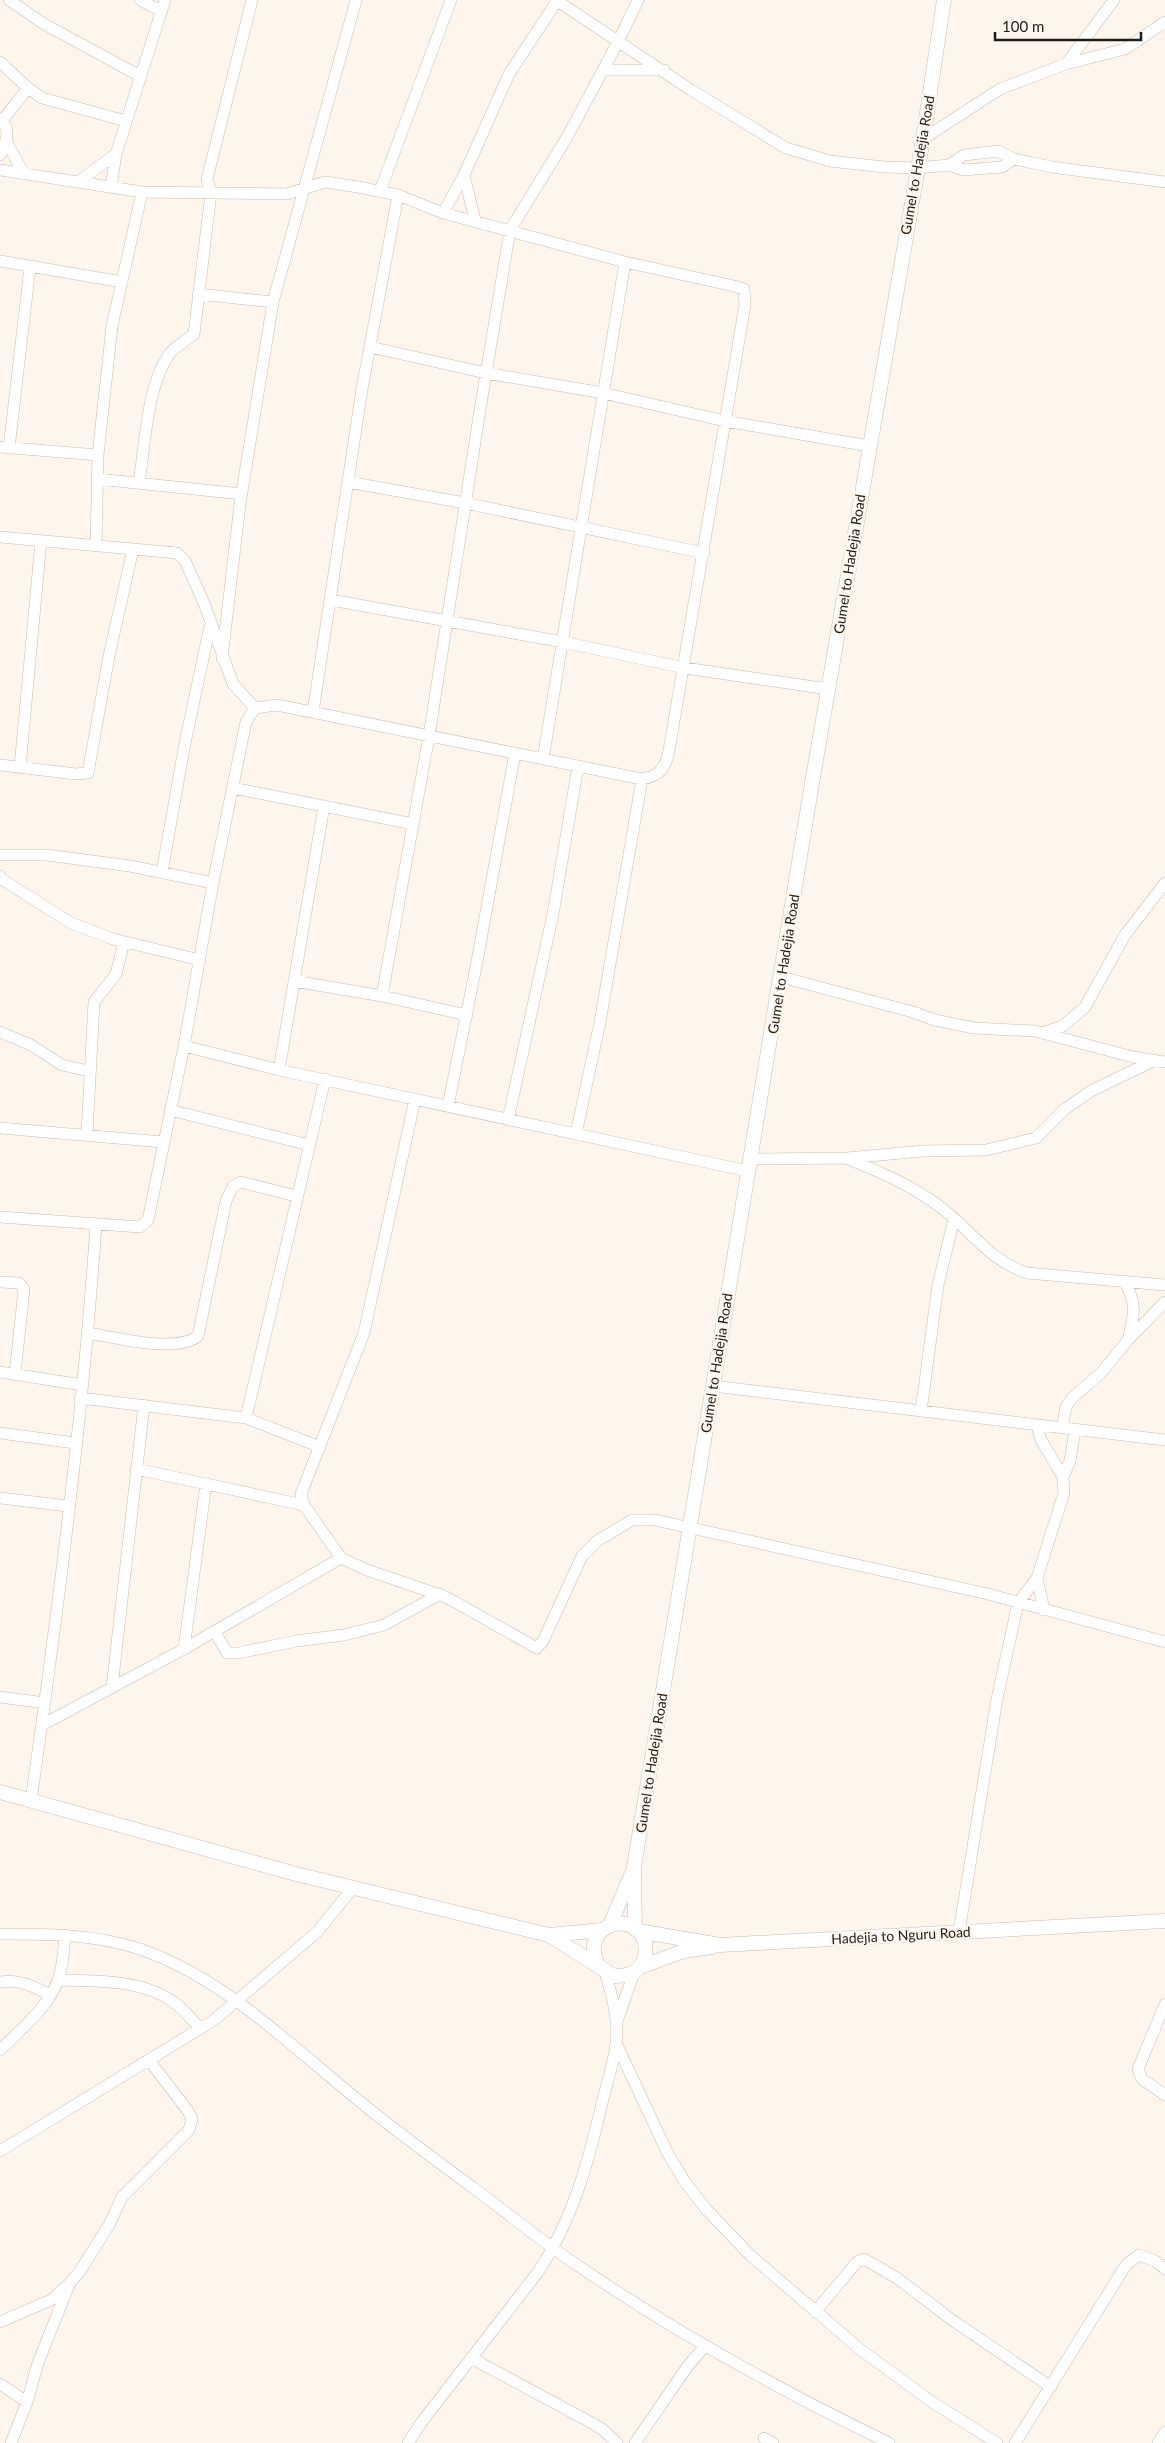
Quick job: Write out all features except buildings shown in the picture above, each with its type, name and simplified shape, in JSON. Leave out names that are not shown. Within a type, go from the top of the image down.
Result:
[{"type":"main road","name":"Gumel to Hadejia Road","points":[[636,1930],[634,1868],[868,446],[923,139],[944,0]]},
{"type":"main road","points":[[0,1792],[354,1888],[549,1935],[601,1969],[619,1976],[684,1951],[720,1945]]},
{"type":"main road","points":[[601,1969],[594,1957],[593,1947],[596,1938],[606,1928],[634,1868]]},
{"type":"main road","name":"Hadejia to Nguru Road","points":[[636,1930],[720,1945],[1165,1922]]},
{"type":"main road","points":[[549,1935],[627,1925],[636,1930],[644,1939],[646,1948],[645,1958],[637,1970]]},
{"type":"street","points":[[9,0],[44,24],[140,76]]},
{"type":"street","points":[[26,10],[32,0]]},
{"type":"street","points":[[140,0],[161,12]]},
{"type":"street","points":[[111,187],[116,154],[165,0]]},
{"type":"street","points":[[139,483],[152,403],[162,369],[172,351],[194,334],[211,193],[207,179],[252,0]]},
{"type":"street","points":[[222,658],[242,494],[273,302],[356,0]]},
{"type":"street","points":[[380,191],[451,0]]},
{"type":"street","points":[[382,996],[429,736],[510,230],[566,139],[618,42],[638,0]]},
{"type":"street","points":[[1066,64],[1114,0]]},
{"type":"street","points":[[443,213],[464,175],[509,74],[556,1],[692,90],[786,148],[838,162],[917,168],[949,165],[963,170],[1002,167],[1014,159]]},
{"type":"street","points":[[923,139],[1000,89],[1066,64],[1125,49],[1165,22]]},
{"type":"street","points":[[0,62],[28,88],[42,98],[126,121]]},
{"type":"street","points":[[603,70],[664,70]]},
{"type":"street","points":[[0,155],[6,141],[6,128],[1,120],[28,88]]},
{"type":"street","points":[[6,141],[24,174]]},
{"type":"street","points":[[949,165],[964,155],[998,151],[1014,159],[1052,167],[1165,182]]},
{"type":"street","points":[[78,182],[116,154]]},
{"type":"street","points":[[0,170],[142,192],[288,194],[325,182],[380,191],[398,195],[443,213],[625,262],[744,289],[745,305],[685,668],[668,756],[663,770],[654,777],[642,779],[277,704],[255,708],[246,722],[213,883],[184,1046],[150,1213],[144,1225],[140,1227],[0,1217]]},
{"type":"street","points":[[464,175],[474,220]]},
{"type":"street","points":[[96,546],[98,455],[112,326],[142,192]]},
{"type":"street","points":[[313,712],[370,347],[398,195]]},
{"type":"street","points":[[0,261],[122,282]]},
{"type":"street","points":[[543,759],[625,262]]},
{"type":"street","points":[[30,267],[4,448],[98,455]]},
{"type":"street","points":[[198,294],[273,302]]},
{"type":"street","points":[[370,347],[486,373],[604,393],[726,421],[868,446]]},
{"type":"street","points":[[98,479],[242,494]]},
{"type":"street","points":[[348,482],[465,503],[704,554]]},
{"type":"street","points":[[0,537],[177,553],[185,561],[233,684],[255,708]]},
{"type":"street","points":[[20,767],[40,541]]},
{"type":"street","points":[[0,765],[76,774],[88,773],[109,656],[133,549]]},
{"type":"street","points":[[331,600],[563,642],[685,668],[828,689]]},
{"type":"street","points":[[162,872],[185,743],[210,625]]},
{"type":"street","points":[[448,1106],[515,753]]},
{"type":"street","points":[[508,1120],[553,914],[578,766]]},
{"type":"street","points":[[576,1134],[602,1012],[642,779]]},
{"type":"street","points":[[232,788],[413,824]]},
{"type":"street","points":[[279,1070],[324,806]]},
{"type":"street","points":[[0,855],[47,855],[162,872],[213,883]]},
{"type":"street","points":[[0,876],[3,880],[71,923],[124,942],[200,960]]},
{"type":"street","points":[[1042,1033],[1063,1026],[1085,1007],[1125,935],[1165,883]]},
{"type":"street","points":[[86,1134],[94,1002],[116,974],[124,942]]},
{"type":"street","points":[[781,977],[913,1012],[935,1020],[974,1028],[1042,1033],[1160,1061]]},
{"type":"street","points":[[294,981],[382,996],[466,1015]]},
{"type":"street","points":[[0,1032],[31,1045],[62,1065],[89,1071]]},
{"type":"street","points":[[184,1046],[279,1070],[508,1120],[749,1165],[923,1151],[986,1150],[1036,1138],[1065,1109],[1091,1091],[1160,1061]]},
{"type":"street","points":[[246,1418],[324,1079]]},
{"type":"street","points":[[415,1099],[364,1333],[301,1494],[304,1505],[341,1558],[367,1570],[440,1594],[537,1648],[543,1641],[582,1556],[597,1541],[632,1520],[655,1520],[1163,1638]]},
{"type":"street","points":[[170,1110],[309,1145]]},
{"type":"street","points":[[0,1128],[163,1142]]},
{"type":"street","points":[[847,1158],[889,1175],[954,1219],[982,1247],[1008,1266],[1027,1273],[1165,1285]]},
{"type":"street","points":[[88,1333],[173,1345],[191,1342],[198,1336],[226,1201],[233,1186],[241,1182],[296,1196]]},
{"type":"street","points":[[922,1410],[938,1285],[954,1219]]},
{"type":"street","points":[[32,1801],[88,1333],[96,1224]]},
{"type":"street","points":[[1124,1281],[1133,1296],[1134,1307],[1128,1340]]},
{"type":"street","points":[[0,1282],[19,1283],[24,1289],[15,1374]]},
{"type":"street","points":[[1062,1428],[1066,1407],[1072,1398],[1101,1373],[1128,1340],[1165,1302]]},
{"type":"street","points":[[0,1372],[82,1385]]},
{"type":"street","points":[[713,1386],[1165,1440]]},
{"type":"street","points":[[80,1398],[246,1418],[320,1446]]},
{"type":"street","points":[[112,1688],[144,1405]]},
{"type":"street","points":[[959,1932],[997,1699],[1018,1603],[1037,1578],[1064,1493],[1063,1477],[1041,1440],[1037,1426]]},
{"type":"street","points":[[1063,1477],[1070,1461],[1074,1430]]},
{"type":"street","points":[[0,1433],[75,1443]]},
{"type":"street","points":[[136,1469],[304,1505]]},
{"type":"street","points":[[184,1649],[206,1484]]},
{"type":"street","points":[[0,1500],[68,1506]]},
{"type":"street","points":[[42,1726],[215,1632],[341,1558]]},
{"type":"street","points":[[1037,1578],[1044,1610]]},
{"type":"street","points":[[215,1632],[227,1653],[239,1653],[296,1641],[344,1635],[384,1625],[440,1594]]},
{"type":"street","points":[[0,1697],[45,1703]]},
{"type":"street","points":[[0,2151],[200,2028],[237,2001],[316,1933],[354,1888]]},
{"type":"street","points":[[0,1934],[66,1935],[98,1938],[140,1949],[182,1967],[237,2001],[374,2113],[554,2249],[704,2347],[830,2415],[889,2443]]},
{"type":"street","points":[[0,2050],[43,2006],[50,1995],[58,1980],[66,1935]]},
{"type":"street","points":[[408,2443],[421,2423],[554,2249],[585,2174],[616,2043],[616,2023],[601,1969]]},
{"type":"street","points":[[616,2023],[637,1970]]},
{"type":"street","points":[[0,1982],[12,1980],[28,1984],[50,1995]]},
{"type":"street","points":[[58,1980],[97,1981],[144,1988],[158,1993],[175,2004],[200,2028]]},
{"type":"street","points":[[1165,2004],[1138,2069],[1142,2079],[1165,2095]]},
{"type":"street","points":[[616,2043],[668,2154],[685,2182],[706,2209],[752,2256],[815,2312],[896,2377],[997,2443]]},
{"type":"street","points":[[0,2322],[51,2300],[70,2283],[80,2271],[109,2225],[122,2197],[189,2130],[192,2119],[188,2111],[149,2060]]},
{"type":"street","points":[[1015,2443],[1126,2265],[1139,2255],[1155,2261],[1165,2269]]},
{"type":"street","points":[[815,2312],[857,2262],[864,2259],[897,2278],[952,2320],[1050,2387]]},
{"type":"street","points":[[11,2443],[27,2402],[38,2363],[70,2283]]},
{"type":"street","points":[[635,2443],[688,2366],[704,2347]]},
{"type":"street","points":[[471,2358],[596,2426],[617,2443]]},
{"type":"street","points":[[0,2384],[27,2402]]},
{"type":"street","points":[[1158,2443],[1165,2432]]}]
